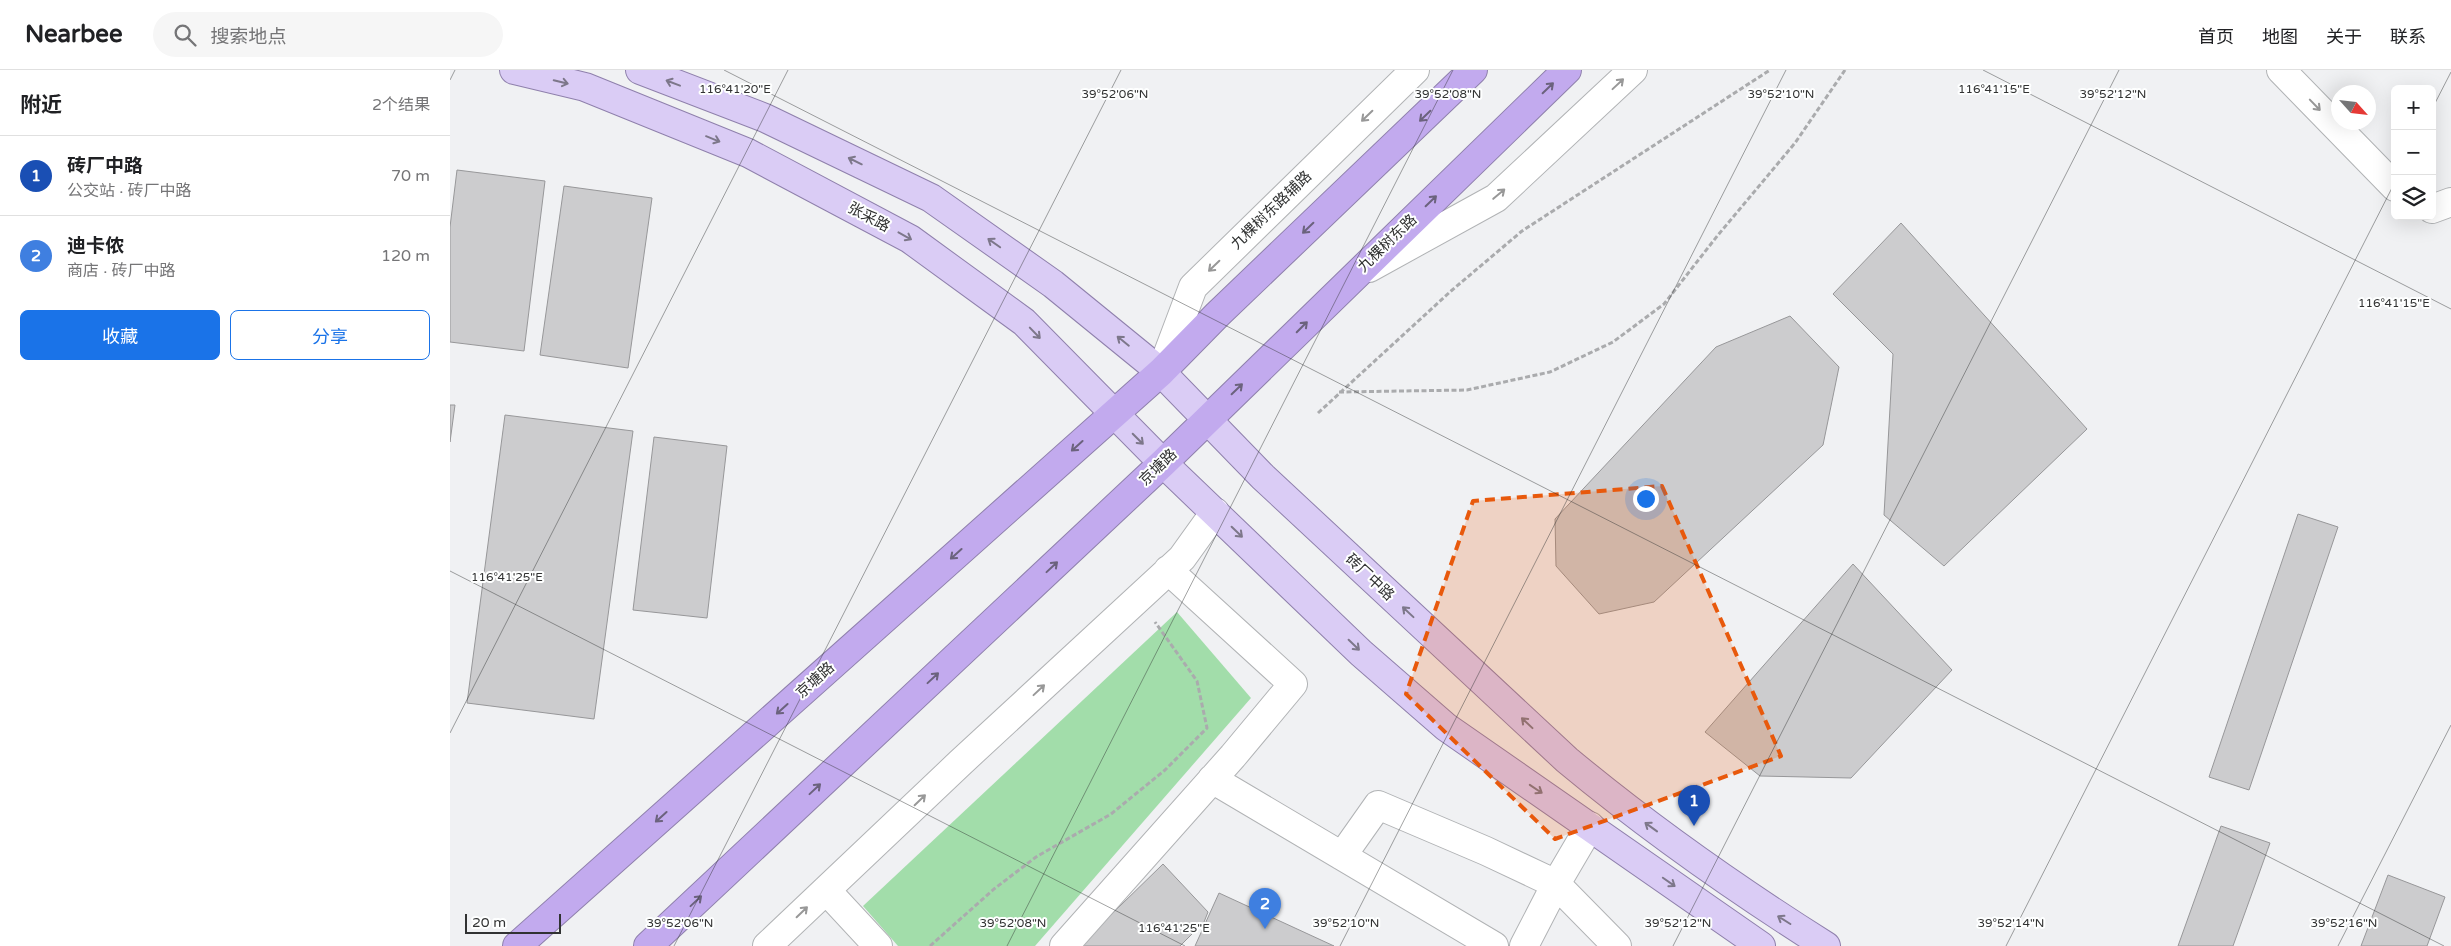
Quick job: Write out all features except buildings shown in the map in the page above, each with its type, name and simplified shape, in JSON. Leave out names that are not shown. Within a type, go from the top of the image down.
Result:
[{"type":"highway","points":[[1114,414],[1161,372],[1218,314],[1473,70]]},
{"type":"highway","name":"九棵树东路","points":[[1208,418],[1566,70]]},
{"type":"highway","name":"京塘路","points":[[517,946],[1114,414]]},
{"type":"highway","name":"京塘路","points":[[648,946],[1163,463],[1208,418]]},
{"type":"main road","name":"张采路","points":[[514,70],[585,87],[748,153],[910,239],[1024,322],[1163,463]]},
{"type":"main road","points":[[640,70],[765,118],[931,198],[1053,284],[1161,372],[1208,418]]},
{"type":"main road","name":"砖厂中路","points":[[1208,418],[1263,477],[1567,760],[1616,801],[1734,888],[1826,946]]},
{"type":"main road","points":[[1163,463],[1361,652],[1446,727],[1760,946]]},
{"type":"street","name":"九棵树东路辅路","points":[[1161,372],[1193,287],[1415,70]]},
{"type":"street","points":[[1350,279],[1496,198],[1633,70]]},
{"type":"street","points":[[2281,70],[2391,183]]},
{"type":"street","points":[[2436,208],[2451,202]]},
{"type":"street","points":[[767,946],[1182,558],[1215,512]]},
{"type":"street","points":[[1064,946],[1212,780],[1293,684],[1168,570]]},
{"type":"street","points":[[1212,780],[1494,946]]},
{"type":"street","points":[[1342,856],[1378,804],[1556,884],[1617,946]]},
{"type":"street","points":[[1524,946],[1556,884],[1590,826]]},
{"type":"street","points":[[826,890],[878,946]]},
{"type":"path","points":[[1318,413],[1450,291],[1522,232],[1770,70]]},
{"type":"path","points":[[1339,392],[1467,390],[1550,372],[1613,342],[1664,304],[1718,235],[1795,144],[1846,70]]},
{"type":"path","points":[[930,946],[994,889],[1036,857],[1111,814],[1165,770],[1207,728],[1196,681],[1154,620]]},
{"type":"highlighted area","points":[[1662,486],[1781,756],[1555,839],[1406,694],[1473,501]]},
{"type":"green space","points":[[1177,612],[1251,698],[1035,946],[898,946],[863,906]]},
{"type":"place","name":"砖厂中路","points":[[1694,826]]},
{"type":"place","name":"迪卡侬","points":[[1265,929]]}]
